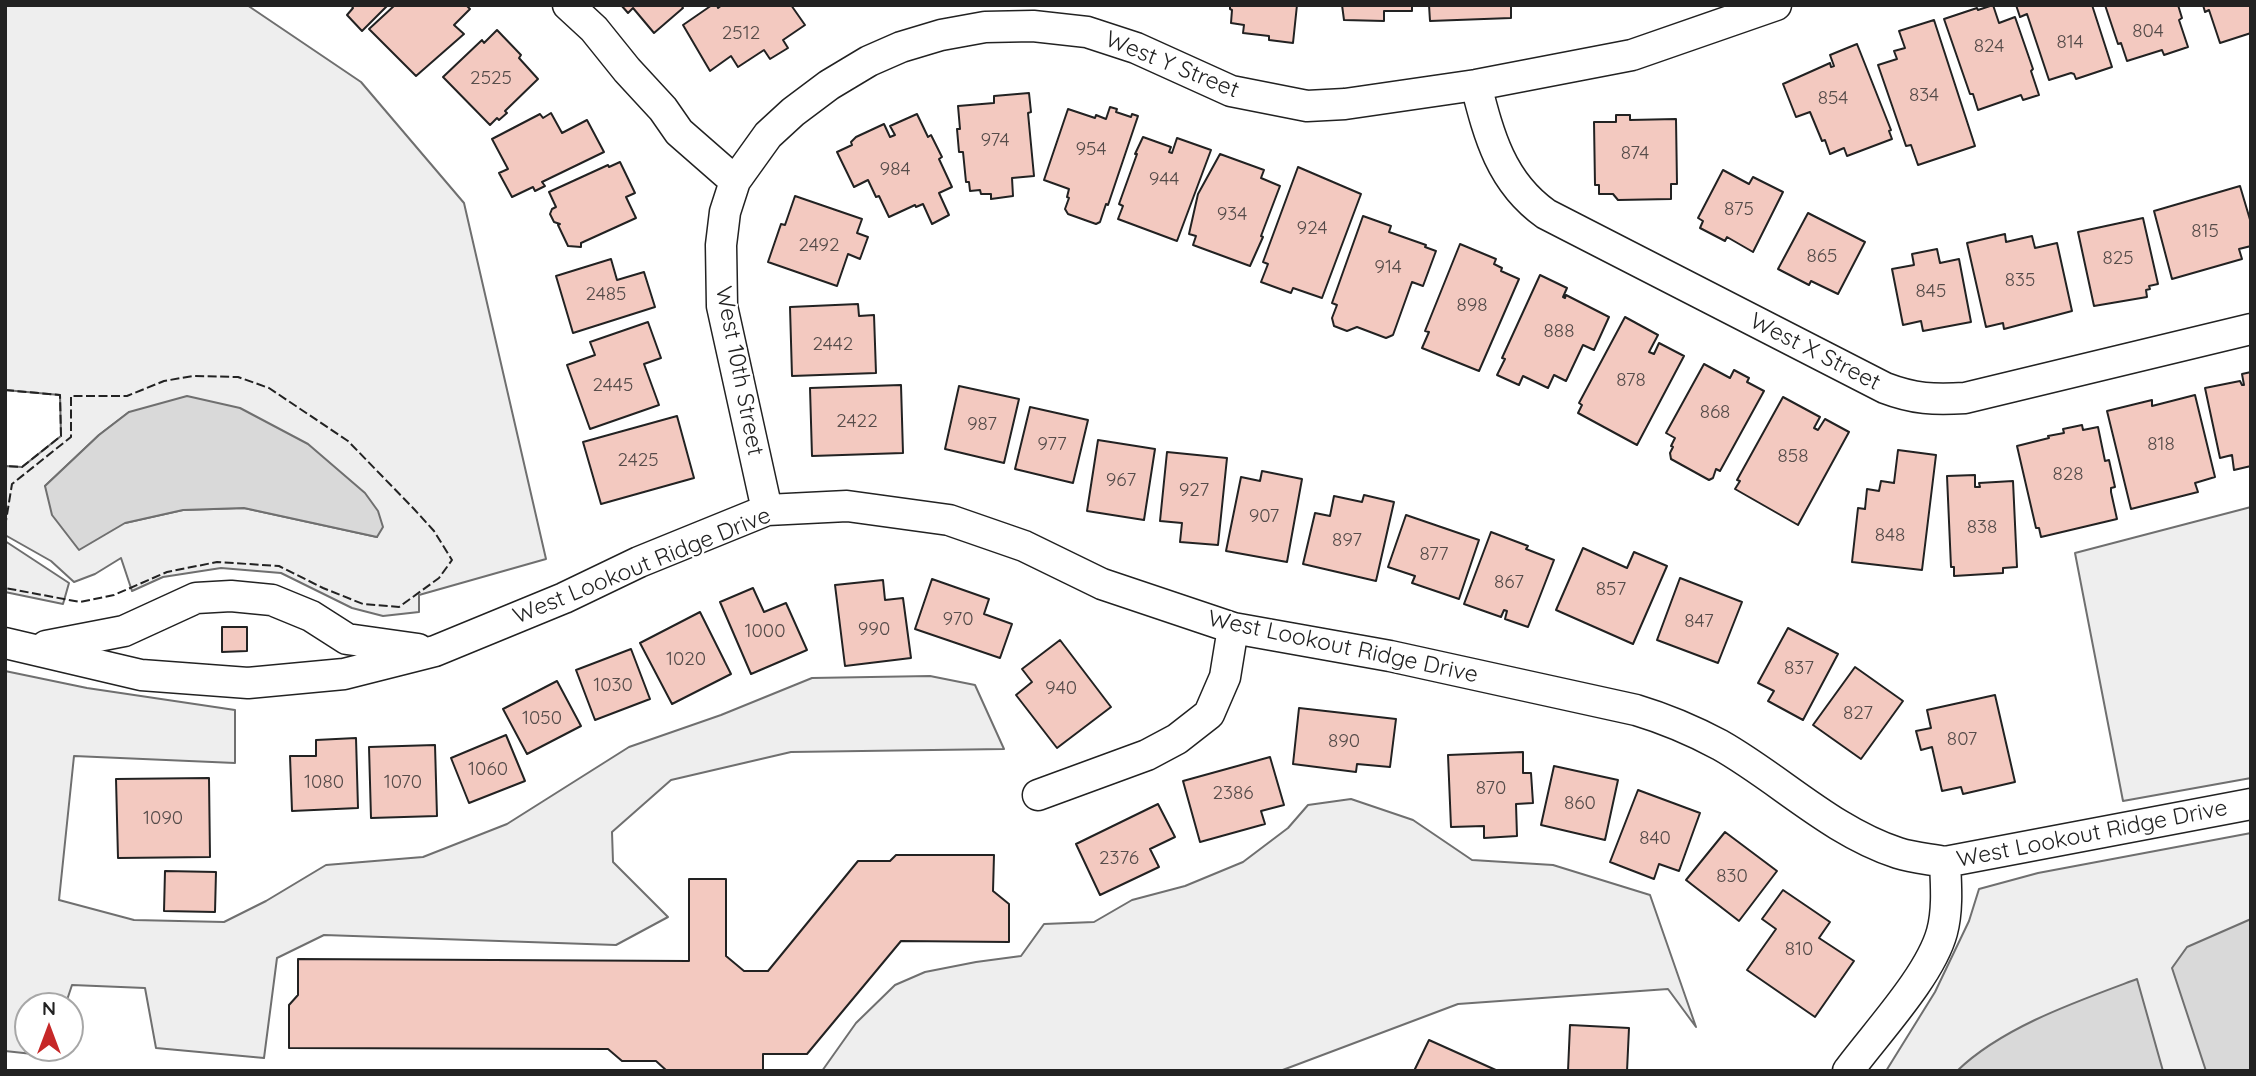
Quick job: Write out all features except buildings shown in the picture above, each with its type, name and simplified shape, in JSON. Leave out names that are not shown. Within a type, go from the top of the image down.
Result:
[{"type":"street","points":[[568,5],[594,29],[663,109],[679,132],[735,181]]},
{"type":"street","name":"West Y Street","points":[[735,181],[768,135],[829,85],[869,61],[901,47],[941,35],[985,27],[1033,26],[1087,32],[1136,48],[1231,92],[1307,106],[1345,104],[1476,85],[1632,55],[1776,5]]},
{"type":"street","name":"West X Street","points":[[1476,85],[1486,124],[1501,163],[1519,191],[1539,209],[1885,388],[1910,397],[1965,398],[2251,329]]},
{"type":"street","name":"West 10th Street","points":[[735,181],[725,212],[721,244],[722,306],[767,510]]},
{"type":"street","name":"West Lookout Ridge Drive","points":[[18,646],[141,675],[248,683],[344,674],[435,652],[564,598],[639,562],[767,510],[847,506],[949,520],[1024,546],[1101,584],[1233,628],[1390,656],[1636,710],[1675,722],[1721,746],[1826,817],[1866,840],[1899,853],[1945,862],[2251,804]]},
{"type":"street","name":"West Lookout Ridge Drive","points":[[18,646],[89,639],[124,631],[196,598],[231,596],[272,600],[311,616],[347,639],[435,652]]},
{"type":"street","points":[[1038,795],[1146,755],[1177,739],[1209,714],[1225,677],[1233,628]]},
{"type":"street","points":[[1848,1071],[1930,961],[1942,932],[1946,900],[1945,862]]},
{"type":"shaded area","points":[[5,5],[247,5],[361,82],[464,203],[546,559],[419,595],[419,612],[383,616],[352,608],[281,573],[221,568],[163,577],[132,591],[121,558],[95,574],[74,582],[51,561],[5,535],[5,466],[22,467],[61,436],[60,395],[5,390]],"holes":[[[129,412],[377,537],[244,508],[183,510],[125,523],[45,486],[99,435]]]},
{"type":"shaded area","points":[[187,396],[240,408],[308,444],[365,493],[378,511],[383,527],[377,537],[244,508],[183,510],[125,523],[79,550],[52,515],[45,486],[99,435],[129,412]]},
{"type":"shaded area","points":[[2251,507],[2251,778],[2123,801],[2075,553]]},
{"type":"shaded area","points":[[5,541],[69,583],[63,604],[5,592]]},
{"type":"shaded area","points":[[5,671],[87,688],[235,710],[235,763],[74,756],[59,900],[134,920],[224,922],[266,901],[326,865],[423,857],[507,824],[629,747],[721,715],[812,678],[930,676],[975,685],[1004,749],[791,752],[671,780],[612,832],[613,862],[668,917],[616,945],[324,935],[277,958],[264,1058],[156,1048],[145,988],[72,985],[70,992],[14,992],[14,1052],[5,1051]]},
{"type":"shaded area","points":[[1351,799],[1413,820],[1472,860],[1553,865],[1650,895],[1696,1027],[1668,989],[1458,1004],[1280,1071],[822,1071],[856,1023],[895,985],[925,972],[1021,956],[1044,924],[1094,922],[1132,900],[1185,886],[1243,862],[1288,828],[1308,805]]},
{"type":"shaded area","points":[[2251,833],[2251,1071],[1886,1071],[1935,992],[1969,921],[1979,889],[2038,873]]},
{"type":"shaded area","points":[[2251,919],[2251,1071],[2206,1071],[2172,968],[2187,947]]},
{"type":"shaded area","points":[[2137,979],[2163,1071],[1957,1071],[1975,1055],[2018,1028]]},
{"type":"fence","points":[[5,527],[12,484],[71,437],[71,396],[127,396],[164,381],[193,376],[238,377],[269,388],[348,441],[434,531],[452,560],[439,578],[399,607],[363,604],[279,566],[217,562],[167,572],[114,595],[80,602],[5,588]]},
{"type":"fence","points":[[5,390],[60,395],[61,436],[22,467],[5,466]]}]
